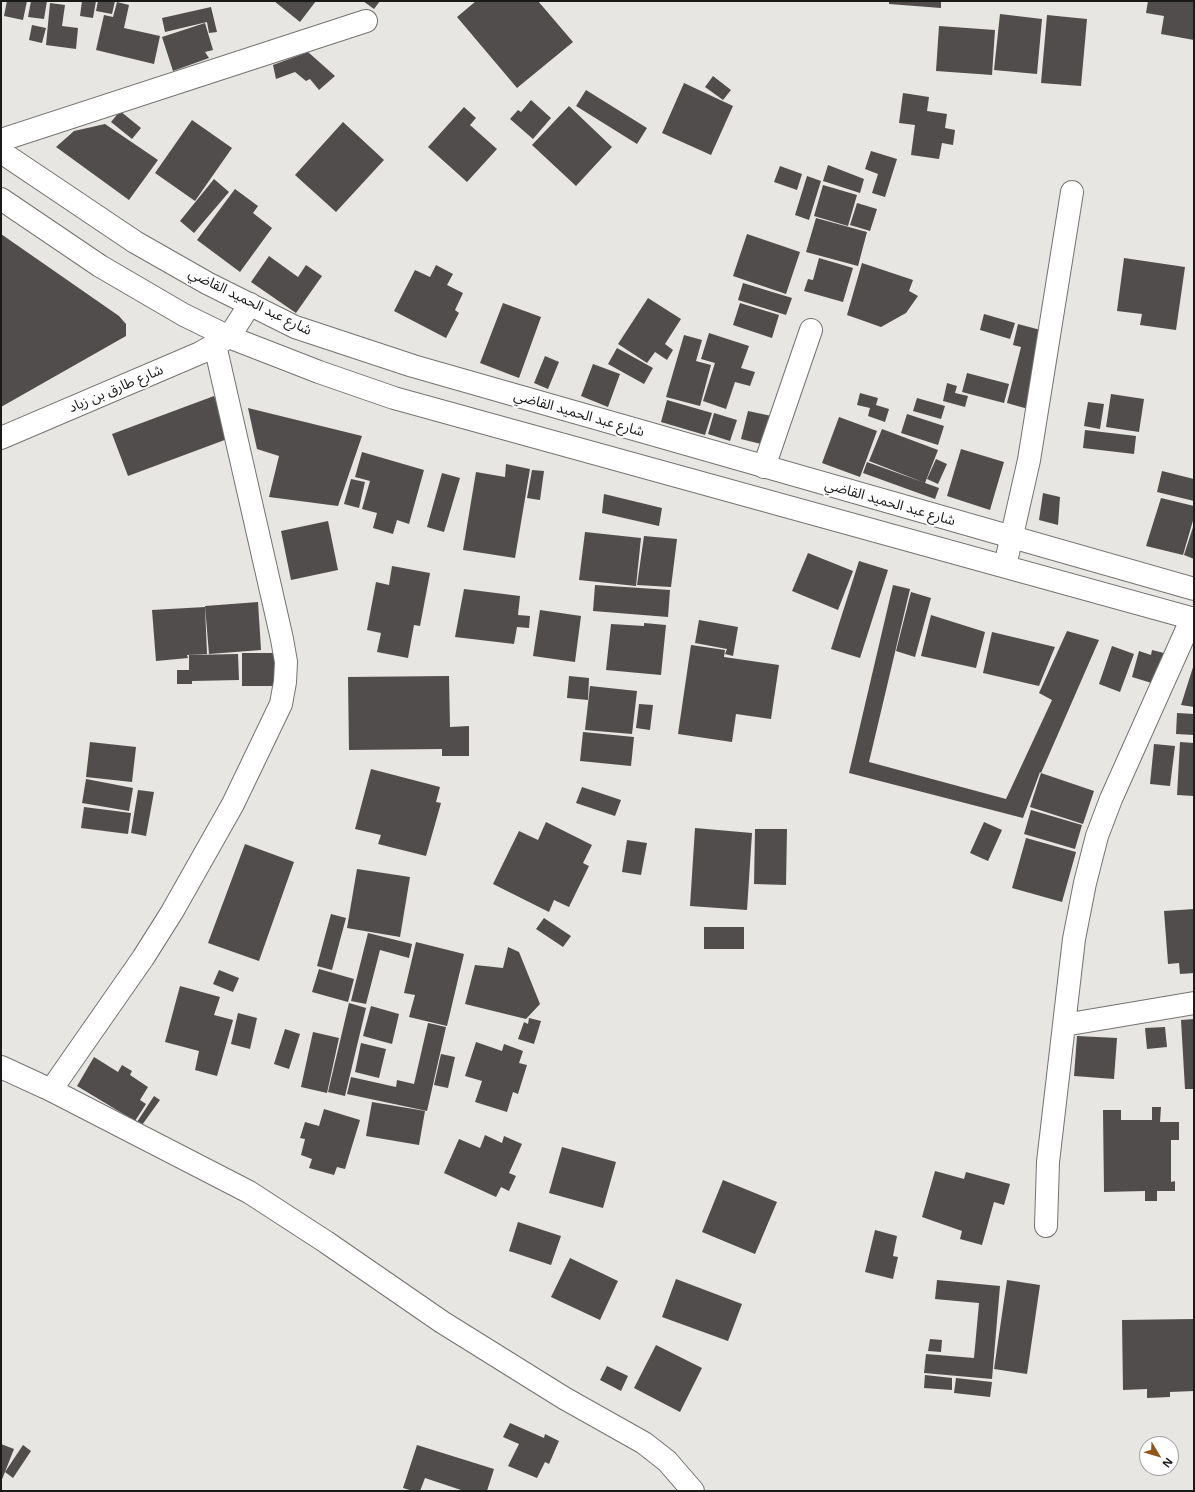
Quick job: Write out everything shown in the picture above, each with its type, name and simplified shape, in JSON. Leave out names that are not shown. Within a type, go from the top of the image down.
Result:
[{"type":"street","points":[[1,140],[366,21]]},
{"type":"street","name":"شارع عبد الحميد القاضي","points":[[1,152],[135,242],[207,284],[295,327],[413,366],[1011,538],[1194,589]]},
{"type":"street","points":[[1005,566],[1029,460],[1072,192]]},
{"type":"street","name":"شارع عبد الحميد القاضي","points":[[1,199],[100,266],[184,315],[222,341],[394,398],[1193,619]]},
{"type":"street","points":[[51,1090],[119,994],[172,912],[233,804],[281,704],[286,682],[286,662],[222,341],[250,304]]},
{"type":"street","points":[[764,467],[811,330]]},
{"type":"street","name":"شارع طارق بن زياد","points":[[1,438],[200,353],[222,341]]},
{"type":"street","points":[[1046,1226],[1048,1162],[1074,939],[1085,883],[1097,836],[1111,799],[1193,619]]},
{"type":"street","points":[[1064,1025],[1194,1003]]},
{"type":"street","points":[[1,1067],[51,1090],[249,1192],[326,1242],[442,1322],[564,1398],[644,1444],[667,1461],[693,1491]]},
{"type":"building","points":[[7,1],[27,1],[23,20],[4,16]]},
{"type":"building","points":[[31,1],[47,1],[44,19],[28,17]]},
{"type":"building","points":[[82,1],[96,1],[93,18],[80,16]]},
{"type":"building","points":[[98,1],[115,1],[112,14],[96,11]]},
{"type":"building","points":[[274,1],[316,1],[300,22]]},
{"type":"building","points":[[363,1],[380,1],[374,9]]},
{"type":"building","points":[[476,1],[538,1],[573,42],[517,88],[457,17]]},
{"type":"building","points":[[889,1],[941,1],[941,8],[889,4]]},
{"type":"building","points":[[1148,1],[1194,1],[1194,40],[1161,34],[1164,16],[1146,13]]},
{"type":"building","points":[[117,2],[129,5],[124,28],[160,36],[154,64],[96,50],[104,15],[113,17]]},
{"type":"building","points":[[50,3],[65,5],[62,26],[78,28],[76,49],[46,45]]},
{"type":"building","points":[[211,7],[217,32],[209,33],[207,22],[165,32],[162,18]]},
{"type":"building","points":[[1000,14],[1042,19],[1037,74],[994,70]]},
{"type":"building","points":[[1047,15],[1087,19],[1081,86],[1041,83]]},
{"type":"building","points":[[205,23],[213,50],[205,52],[209,58],[173,71],[162,37]]},
{"type":"building","points":[[32,25],[46,28],[42,43],[29,40]]},
{"type":"building","points":[[939,26],[995,30],[992,75],[936,71]]},
{"type":"building","points":[[308,52],[335,76],[319,90],[310,79],[306,81],[295,72],[276,79],[273,65]]},
{"type":"building","points":[[713,76],[731,90],[723,100],[705,87]]},
{"type":"building","points":[[684,83],[733,106],[711,155],[662,133]]},
{"type":"building","points":[[586,90],[647,128],[637,144],[576,106]]},
{"type":"building","points":[[903,93],[929,97],[927,111],[947,114],[945,128],[955,130],[953,145],[942,143],[939,159],[911,155],[915,125],[899,123]]},
{"type":"building","points":[[531,100],[551,118],[533,139],[510,119],[518,110],[521,112]]},
{"type":"building","points":[[569,106],[612,147],[576,186],[532,145]]},
{"type":"building","points":[[464,107],[476,118],[470,125],[497,149],[467,182],[428,147]]},
{"type":"building","points":[[120,111],[141,128],[132,139],[111,122]]},
{"type":"building","points":[[192,120],[232,148],[195,201],[155,173]]},
{"type":"building","points":[[343,122],[384,160],[336,212],[295,175]]},
{"type":"building","points":[[105,124],[158,160],[129,200],[56,147],[74,131]]},
{"type":"building","points":[[871,151],[897,159],[885,197],[872,193],[878,174],[865,169]]},
{"type":"building","points":[[828,165],[864,179],[860,193],[823,181]]},
{"type":"building","points":[[780,166],[802,174],[797,190],[774,182]]},
{"type":"building","points":[[807,176],[821,181],[809,220],[795,215]]},
{"type":"building","points":[[214,179],[229,192],[194,233],[180,221]]},
{"type":"building","points":[[823,185],[857,195],[848,226],[814,216]]},
{"type":"building","points":[[235,189],[258,206],[253,213],[272,228],[240,272],[197,240]]},
{"type":"building","points":[[857,203],[877,209],[870,231],[850,225]]},
{"type":"building","points":[[816,218],[867,232],[858,266],[806,252]]},
{"type":"building","points":[[1,234],[119,316],[126,324],[126,336],[1,407]]},
{"type":"building","points":[[747,234],[800,252],[786,294],[733,276]]},
{"type":"building","points":[[269,256],[298,277],[306,265],[322,276],[296,313],[251,282]]},
{"type":"building","points":[[819,258],[853,268],[843,302],[804,291],[808,279],[813,280]]},
{"type":"building","points":[[1124,258],[1185,267],[1176,330],[1140,325],[1142,314],[1117,311]]},
{"type":"building","points":[[862,263],[913,280],[909,291],[918,296],[906,313],[881,327],[847,315]]},
{"type":"building","points":[[436,265],[453,274],[447,285],[463,293],[455,310],[459,313],[446,338],[394,311],[415,270],[430,277]]},
{"type":"building","points":[[743,283],[792,298],[786,315],[738,300]]},
{"type":"building","points":[[648,298],[681,319],[665,344],[673,350],[667,360],[655,352],[647,363],[618,344]]},
{"type":"building","points":[[503,303],[541,317],[519,378],[480,363]]},
{"type":"building","points":[[740,303],[779,315],[772,338],[733,325]]},
{"type":"building","points":[[984,314],[1015,323],[1010,339],[980,330]]},
{"type":"building","points":[[1018,324],[1048,332],[1028,409],[1007,403],[1021,347],[1013,345]]},
{"type":"building","points":[[709,333],[749,346],[741,368],[755,372],[750,386],[735,382],[726,409],[703,401],[715,363],[701,359]]},
{"type":"building","points":[[684,335],[702,340],[696,361],[711,365],[700,406],[666,397]]},
{"type":"building","points":[[617,348],[653,368],[644,384],[608,364]]},
{"type":"building","points":[[545,356],[559,362],[548,389],[534,383]]},
{"type":"building","points":[[593,364],[620,374],[608,407],[581,396]]},
{"type":"building","points":[[967,373],[1009,384],[1004,403],[962,392]]},
{"type":"building","points":[[947,383],[957,386],[955,393],[968,396],[965,407],[943,401]]},
{"type":"building","points":[[860,393],[878,398],[876,405],[889,409],[885,422],[868,416],[870,408],[857,405]]},
{"type":"building","points":[[1111,394],[1144,399],[1139,432],[1106,427]]},
{"type":"building","points":[[214,396],[230,438],[128,476],[112,434]]},
{"type":"building","points":[[917,398],[945,406],[941,419],[913,411]]},
{"type":"building","points":[[667,400],[712,413],[705,435],[661,422]]},
{"type":"building","points":[[1088,402],[1104,404],[1100,429],[1084,426]]},
{"type":"building","points":[[248,408],[362,436],[338,506],[269,497],[279,456],[257,449]]},
{"type":"building","points":[[748,411],[776,417],[769,446],[741,439]]},
{"type":"building","points":[[714,413],[737,420],[730,441],[708,434]]},
{"type":"building","points":[[907,414],[944,426],[938,445],[901,433]]},
{"type":"building","points":[[839,417],[877,431],[860,477],[822,463]]},
{"type":"building","points":[[882,429],[938,450],[925,483],[869,461]]},
{"type":"building","points":[[1085,430],[1136,436],[1134,454],[1083,448]]},
{"type":"building","points":[[961,449],[1004,462],[990,510],[947,496]]},
{"type":"building","points":[[362,452],[424,470],[409,524],[397,520],[393,534],[373,528],[377,513],[362,509],[370,481],[355,477]]},
{"type":"building","points":[[936,459],[947,464],[938,484],[927,479]]},
{"type":"building","points":[[867,462],[939,488],[935,499],[863,473]]},
{"type":"building","points":[[506,464],[530,469],[515,558],[463,550],[476,472],[505,477]]},
{"type":"building","points":[[532,470],[544,471],[540,500],[527,498]]},
{"type":"building","points":[[1162,471],[1194,479],[1194,501],[1157,492]]},
{"type":"building","points":[[442,473],[460,478],[444,532],[427,527]]},
{"type":"building","points":[[351,479],[365,482],[359,508],[344,504]]},
{"type":"building","points":[[1043,493],[1060,497],[1058,525],[1039,520]]},
{"type":"building","points":[[604,494],[662,508],[659,526],[602,513]]},
{"type":"building","points":[[1161,498],[1194,506],[1194,517],[1183,555],[1146,546]]},
{"type":"building","points":[[328,521],[338,570],[291,580],[281,531]]},
{"type":"building","points":[[1194,524],[1194,559],[1184,555]]},
{"type":"building","points":[[585,532],[641,538],[636,586],[579,580]]},
{"type":"building","points":[[644,536],[677,539],[671,587],[637,585]]},
{"type":"building","points":[[808,553],[853,571],[838,610],[792,591]]},
{"type":"building","points":[[859,561],[888,570],[860,658],[831,649]]},
{"type":"building","points":[[392,566],[430,573],[420,626],[414,625],[408,658],[377,652],[381,633],[367,630],[376,582],[389,585]]},
{"type":"building","points":[[595,585],[670,590],[668,617],[593,611]]},
{"type":"building","points":[[893,585],[910,589],[869,762],[1006,799],[1052,700],[1039,693],[1067,631],[1099,640],[1041,773],[1040,772],[1023,818],[849,773]]},
{"type":"building","points":[[464,589],[520,596],[518,615],[530,616],[529,628],[517,627],[514,644],[455,637]]},
{"type":"building","points":[[911,592],[931,598],[915,657],[896,651]]},
{"type":"building","points":[[258,602],[261,650],[209,654],[205,606]]},
{"type":"building","points":[[205,607],[207,654],[187,655],[188,658],[156,661],[152,610]]},
{"type":"building","points":[[540,610],[581,616],[575,662],[533,656]]},
{"type":"building","points":[[931,615],[985,632],[976,668],[921,656]]},
{"type":"building","points":[[699,620],[738,627],[733,656],[725,654],[727,649],[695,643]]},
{"type":"building","points":[[644,623],[666,625],[661,675],[606,670],[611,624],[644,626]]},
{"type":"building","points":[[992,632],[1055,647],[1039,686],[983,673]]},
{"type":"building","points":[[691,645],[725,650],[724,657],[779,665],[771,719],[736,714],[732,742],[678,734]]},
{"type":"building","points":[[1112,646],[1134,654],[1120,692],[1099,684]]},
{"type":"building","points":[[1152,650],[1168,654],[1158,685],[1132,677],[1139,651],[1151,655]]},
{"type":"building","points":[[242,653],[276,653],[276,686],[242,686]]},
{"type":"building","points":[[238,654],[239,680],[192,681],[192,684],[177,684],[177,670],[189,670],[189,655]]},
{"type":"building","points":[[1194,664],[1194,707],[1181,705]]},
{"type":"building","points":[[449,676],[450,727],[469,726],[469,756],[442,756],[442,749],[349,750],[348,677]]},
{"type":"building","points":[[569,676],[589,678],[588,700],[567,698]]},
{"type":"building","points":[[590,686],[637,691],[632,734],[585,730]]},
{"type":"building","points":[[639,704],[653,705],[650,730],[636,728]]},
{"type":"building","points":[[1177,713],[1194,714],[1194,735],[1176,734]]},
{"type":"building","points":[[583,732],[634,737],[631,766],[580,761]]},
{"type":"building","points":[[90,742],[136,747],[132,782],[86,777]]},
{"type":"building","points":[[1180,742],[1194,743],[1194,796],[1177,795]]},
{"type":"building","points":[[1154,744],[1175,746],[1170,786],[1150,784]]},
{"type":"building","points":[[371,769],[440,787],[436,802],[441,803],[426,856],[378,844],[381,835],[355,829]]},
{"type":"building","points":[[1041,773],[1094,791],[1083,824],[1030,807]]},
{"type":"building","points":[[86,779],[133,788],[129,811],[82,803]]},
{"type":"building","points":[[582,787],[621,800],[615,816],[576,803]]},
{"type":"building","points":[[138,790],[154,792],[146,836],[131,833]]},
{"type":"building","points":[[84,807],[131,813],[128,834],[81,828]]},
{"type":"building","points":[[1031,810],[1082,825],[1075,849],[1024,834]]},
{"type":"building","points":[[546,822],[592,845],[583,863],[589,866],[569,907],[554,900],[549,912],[493,884],[519,831],[538,840]]},
{"type":"building","points":[[984,822],[1002,830],[988,861],[970,853]]},
{"type":"building","points":[[695,828],[752,833],[747,910],[690,906]]},
{"type":"building","points":[[755,829],[787,829],[786,885],[754,884]]},
{"type":"building","points":[[1026,838],[1076,852],[1062,902],[1012,888]]},
{"type":"building","points":[[627,840],[647,843],[641,875],[622,872]]},
{"type":"building","points":[[245,844],[294,862],[259,961],[208,943]]},
{"type":"building","points":[[357,869],[410,877],[400,937],[347,928]]},
{"type":"building","points":[[1194,909],[1194,973],[1180,974],[1179,963],[1168,964],[1164,911]]},
{"type":"building","points":[[331,914],[346,918],[332,970],[317,966]]},
{"type":"building","points":[[544,918],[571,936],[563,947],[536,929]]},
{"type":"building","points":[[704,927],[744,927],[744,949],[704,949]]},
{"type":"building","points":[[368,933],[412,944],[409,958],[380,950],[366,1004],[351,1001]]},
{"type":"building","points":[[416,942],[464,954],[447,1026],[409,1017],[415,995],[404,993]]},
{"type":"building","points":[[508,947],[519,952],[540,1004],[526,1019],[465,1004],[475,965],[503,968]]},
{"type":"building","points":[[319,969],[354,979],[348,1002],[312,992]]},
{"type":"building","points":[[219,970],[239,978],[233,992],[213,984]]},
{"type":"building","points":[[180,986],[220,997],[214,1015],[233,1020],[217,1076],[195,1070],[199,1051],[165,1042]]},
{"type":"building","points":[[349,1003],[366,1008],[345,1096],[328,1092]]},
{"type":"building","points":[[371,1006],[399,1014],[392,1044],[363,1036]]},
{"type":"building","points":[[238,1013],[257,1018],[250,1049],[231,1044]]},
{"type":"building","points":[[529,1018],[541,1021],[534,1044],[518,1039],[524,1022],[528,1024]]},
{"type":"building","points":[[1194,1019],[1194,1089],[1185,1089],[1181,1020]]},
{"type":"building","points":[[428,1023],[446,1027],[427,1111],[347,1094],[351,1077],[396,1087],[397,1080],[414,1084]]},
{"type":"building","points":[[1165,1027],[1167,1047],[1147,1049],[1145,1028]]},
{"type":"building","points":[[285,1029],[300,1034],[289,1069],[274,1064]]},
{"type":"building","points":[[313,1032],[339,1038],[327,1093],[301,1087]]},
{"type":"building","points":[[1077,1036],[1117,1038],[1114,1079],[1074,1076]]},
{"type":"building","points":[[476,1042],[502,1051],[504,1044],[523,1051],[519,1063],[527,1065],[518,1094],[513,1092],[507,1112],[475,1102],[482,1081],[465,1076]]},
{"type":"building","points":[[361,1043],[386,1049],[379,1078],[355,1072]]},
{"type":"building","points":[[441,1054],[455,1057],[448,1088],[434,1085]]},
{"type":"building","points":[[94,1057],[118,1072],[122,1065],[132,1071],[130,1075],[148,1087],[140,1100],[146,1104],[135,1121],[77,1086]]},
{"type":"building","points":[[154,1096],[160,1100],[142,1125],[137,1122]]},
{"type":"building","points":[[372,1102],[425,1111],[419,1145],[366,1136]]},
{"type":"building","points":[[1152,1107],[1161,1107],[1160,1122],[1179,1122],[1179,1140],[1171,1140],[1171,1182],[1175,1181],[1175,1191],[1157,1191],[1157,1201],[1145,1201],[1145,1191],[1104,1192],[1103,1110],[1121,1110],[1121,1120],[1152,1120]]},
{"type":"building","points":[[324,1109],[360,1120],[345,1169],[337,1167],[334,1175],[309,1168],[312,1159],[301,1155],[305,1139],[300,1138],[305,1122],[319,1126]]},
{"type":"building","points":[[485,1135],[502,1143],[504,1136],[522,1144],[509,1173],[516,1176],[509,1191],[501,1187],[496,1197],[444,1173],[459,1139],[480,1148]]},
{"type":"building","points":[[562,1147],[616,1162],[603,1208],[549,1193]]},
{"type":"building","points":[[935,1171],[964,1179],[966,1172],[1010,1184],[1004,1205],[994,1202],[982,1245],[960,1239],[962,1231],[922,1217]]},
{"type":"building","points":[[723,1180],[777,1202],[755,1254],[702,1232]]},
{"type":"building","points":[[518,1222],[561,1236],[551,1265],[509,1251]]},
{"type":"building","points":[[875,1230],[897,1236],[893,1256],[898,1257],[893,1279],[865,1272]]},
{"type":"building","points":[[570,1258],[618,1281],[600,1320],[551,1297]]},
{"type":"building","points":[[676,1279],[742,1304],[728,1341],[662,1317]]},
{"type":"building","points":[[937,1280],[1000,1286],[992,1379],[924,1373],[926,1354],[974,1358],[979,1303],[935,1299]]},
{"type":"building","points":[[1007,1280],[1040,1285],[1027,1374],[994,1369]]},
{"type":"building","points":[[1194,1319],[1194,1391],[1170,1392],[1170,1397],[1147,1398],[1147,1389],[1123,1390],[1122,1320]]},
{"type":"building","points":[[930,1339],[942,1340],[941,1352],[928,1351]]},
{"type":"building","points":[[656,1345],[702,1368],[680,1412],[634,1388]]},
{"type":"building","points":[[607,1366],[628,1376],[621,1391],[600,1380]]},
{"type":"building","points":[[925,1375],[952,1378],[952,1390],[924,1388]]},
{"type":"building","points":[[956,1378],[992,1382],[990,1397],[954,1393]]},
{"type":"building","points":[[510,1423],[544,1438],[545,1434],[559,1441],[549,1464],[545,1462],[537,1478],[508,1466],[519,1444],[503,1437]]},
{"type":"building","points":[[1,1444],[14,1449],[1,1482]]},
{"type":"building","points":[[23,1445],[31,1451],[13,1478],[5,1472]]},
{"type":"building","points":[[417,1445],[494,1469],[487,1491],[464,1491],[425,1478],[420,1491],[413,1491],[403,1488]]}]
